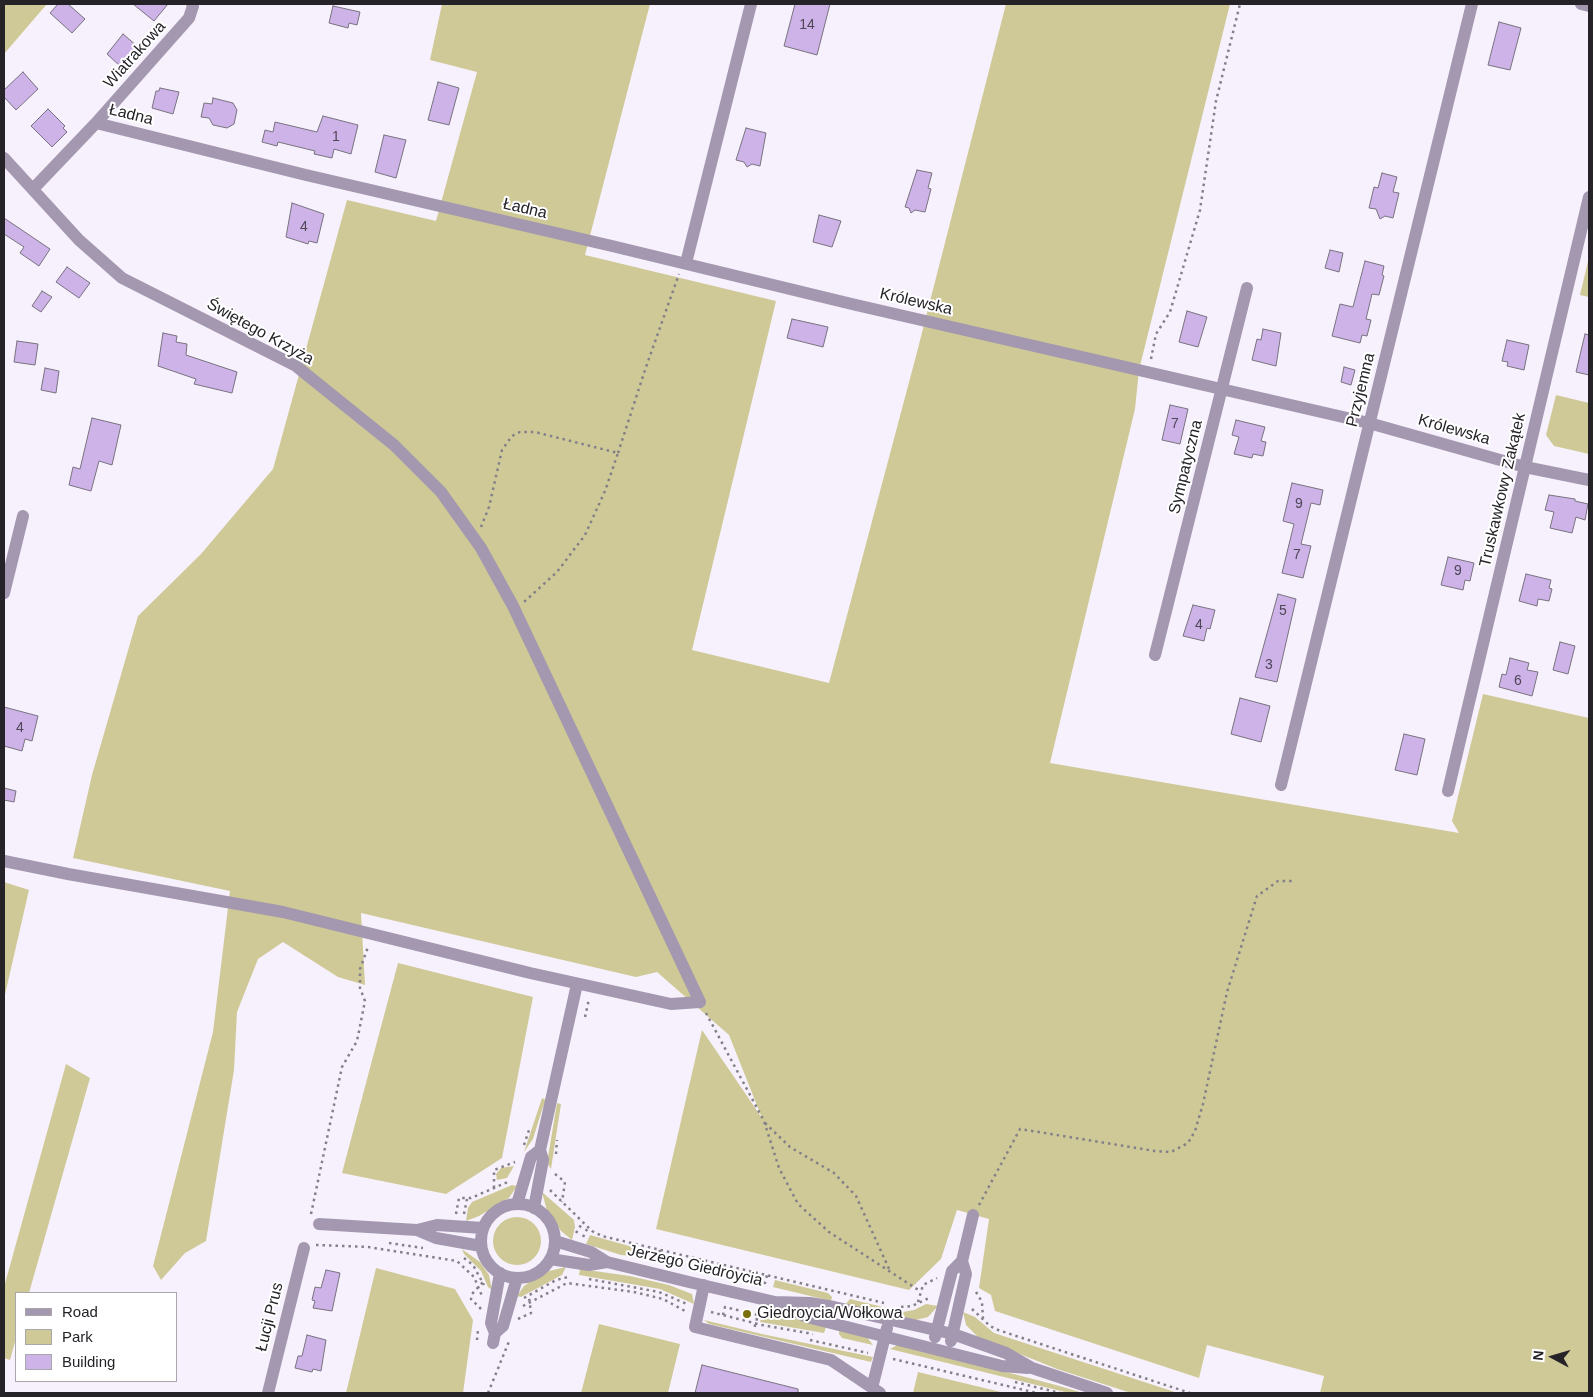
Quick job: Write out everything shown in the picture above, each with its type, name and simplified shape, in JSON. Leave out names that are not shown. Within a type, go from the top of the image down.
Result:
[{"type":"street","name":"Wiatrakowa","points":[[33,189],[96,123],[189,18],[192,4]]},
{"type":"street","points":[[686,263],[751,4]]},
{"type":"street","name":"Przyjemna","points":[[1281,785],[1472,4]]},
{"type":"street","points":[[1581,4],[1589,6]]},
{"type":"street","name":"Ładna","points":[[96,123],[306,176],[686,263]]},
{"type":"street","name":"Świętego Krzyża","points":[[4,158],[79,240],[122,278],[296,366],[394,445],[441,492],[473,538],[514,608],[700,1002]]},
{"type":"street","name":"Truskawkowy Zakątek","points":[[1448,791],[1589,197]]},
{"type":"street","name":"Królewska","points":[[686,263],[1369,423],[1525,467],[1589,480]]},
{"type":"street","name":"Sympatyczna","points":[[1156,654],[1246,288]]},
{"type":"street","points":[[4,593],[23,516]]},
{"type":"street","points":[[4,861],[283,912],[578,984],[670,1004],[700,1002]]},
{"type":"street","points":[[518,1204],[578,984]]},
{"type":"street","points":[[530,1156],[543,1160],[534,1208]]},
{"type":"street","points":[[518,1204],[534,1208],[549,1221],[555,1241],[550,1259],[536,1273],[517,1278],[500,1273],[484,1257],[481,1246],[483,1228],[497,1210],[518,1204]]},
{"type":"street","points":[[932,1347],[952,1271],[962,1260],[973,1215]]},
{"type":"street","points":[[315,1220],[417,1230],[436,1238],[481,1246]]},
{"type":"street","points":[[417,1230],[437,1225],[483,1228]]},
{"type":"street","name":"Jerzego Giedroycia","points":[[555,1241],[591,1252],[607,1262],[775,1302],[807,1317],[1002,1366],[1032,1368]]},
{"type":"street","name":"Łucji Prus","points":[[268,1393],[309,1246]]},
{"type":"street","name":"Jerzego Giedroycia","points":[[550,1259],[589,1265],[607,1262]]},
{"type":"street","points":[[948,1351],[966,1274],[962,1260]]},
{"type":"street","points":[[500,1273],[491,1323],[494,1338],[503,1326],[517,1278]]},
{"type":"street","points":[[704,1285],[695,1327],[831,1360],[876,1391],[889,1320]]},
{"type":"street","name":"Jerzego Giedroycia","points":[[775,1302],[810,1303],[953,1334],[1006,1353],[1032,1368],[1107,1393]]},
{"type":"path","points":[[1146,372],[1156,334],[1170,312],[1200,210],[1216,100],[1240,4]]},
{"type":"path","points":[[514,608],[557,572],[585,535],[605,491],[676,280],[686,263]]},
{"type":"path","points":[[473,538],[485,520],[502,450],[512,436],[520,432],[535,432],[618,453]]},
{"type":"path","points":[[973,1215],[1020,1129],[1155,1151],[1171,1152],[1188,1143],[1196,1131],[1228,992],[1257,896],[1278,881],[1293,881]]},
{"type":"path","points":[[315,1220],[342,1067],[357,1041],[365,1001],[360,988],[360,969],[372,934]]},
{"type":"path","points":[[700,1002],[764,1121],[779,1168],[798,1204],[829,1232],[920,1291]]},
{"type":"path","points":[[516,1167],[530,1156],[533,1119]]},
{"type":"path","points":[[764,1121],[790,1147],[834,1173],[856,1196],[891,1272]]},
{"type":"path","points":[[555,1155],[558,1137]]},
{"type":"path","points":[[494,1188],[494,1170],[530,1156]]},
{"type":"path","points":[[551,1190],[553,1173],[565,1182],[562,1202]]},
{"type":"path","points":[[456,1221],[458,1198],[466,1199],[512,1180]]},
{"type":"path","points":[[544,1185],[583,1222],[602,1236],[890,1305]]},
{"type":"path","points":[[464,1221],[466,1199]]},
{"type":"path","points":[[574,1241],[577,1228],[583,1222]]},
{"type":"path","points":[[387,1243],[424,1248]]},
{"type":"path","points":[[309,1246],[368,1247],[457,1260],[466,1267],[484,1299]]},
{"type":"path","points":[[660,1250],[658,1258],[746,1280],[765,1283],[767,1275]]},
{"type":"path","points":[[459,1255],[473,1265],[486,1290]]},
{"type":"path","points":[[918,1302],[923,1285],[952,1271]]},
{"type":"path","points":[[521,1300],[561,1278],[574,1277]]},
{"type":"path","points":[[588,1279],[659,1292],[699,1309],[756,1324],[818,1335]]},
{"type":"path","points":[[483,1282],[472,1294],[473,1303],[492,1317]]},
{"type":"path","points":[[964,1282],[979,1296],[982,1302],[983,1319]]},
{"type":"path","points":[[899,1307],[912,1306],[930,1297],[936,1298]]},
{"type":"path","points":[[721,1321],[725,1307],[758,1315],[754,1329]]},
{"type":"path","points":[[968,1307],[998,1330],[1190,1393]]},
{"type":"path","points":[[488,1393],[507,1347]]},
{"type":"path","points":[[1008,1380],[1060,1393]]},
{"type":"green space","points":[[4,4],[47,4],[4,54]]},
{"type":"green space","points":[[442,4],[650,4],[585,255],[776,301],[692,650],[829,683],[916,356],[1006,4],[1230,4],[1139,370],[1135,409],[1050,763],[1459,833],[1452,821],[1483,694],[1589,718],[1589,1393],[1320,1393],[1324,1376],[1207,1345],[1199,1378],[995,1311],[991,1295],[979,1288],[989,1219],[957,1210],[941,1259],[909,1290],[656,1229],[702,1030],[762,1118],[729,1035],[657,972],[636,977],[361,913],[365,985],[338,977],[283,942],[258,959],[237,1012],[234,1070],[206,1241],[185,1253],[161,1280],[153,1266],[213,1032],[230,891],[73,858],[92,775],[138,616],[201,554],[273,469],[347,200],[436,221],[477,72],[430,60]]},
{"type":"green space","points":[[1589,257],[1589,297],[1580,295]]},
{"type":"green space","points":[[1556,395],[1589,403],[1589,454],[1554,446],[1546,435]]},
{"type":"green space","points":[[4,882],[29,890],[4,999]]},
{"type":"green space","points":[[398,963],[533,997],[502,1158],[446,1194],[342,1173]]},
{"type":"green space","points":[[66,1064],[90,1078],[29,1292],[15,1292],[15,1342],[10,1360],[4,1358],[4,1287]]},
{"type":"green space","points":[[542,1098],[546,1100],[533,1139],[524,1152]]},
{"type":"green space","points":[[557,1103],[561,1104],[551,1169],[547,1163]]},
{"type":"green space","points":[[514,1166],[507,1178],[497,1180],[496,1174],[501,1168]]},
{"type":"green space","points":[[512,1185],[517,1186],[509,1198],[479,1216],[466,1221],[468,1208],[472,1202]]},
{"type":"green space","points":[[542,1192],[574,1220],[575,1227],[572,1240],[561,1231],[547,1211]]},
{"type":"green space","points":[[517,1217],[526,1219],[534,1224],[539,1232],[541,1241],[539,1250],[534,1258],[526,1263],[517,1265],[508,1263],[500,1258],[495,1250],[493,1241],[495,1232],[500,1224],[508,1219]]},
{"type":"green space","points":[[590,1235],[647,1251],[645,1257],[621,1255],[586,1244]]},
{"type":"green space","points":[[462,1249],[480,1262],[489,1275],[492,1290],[488,1287],[481,1271],[464,1254]]},
{"type":"green space","points":[[566,1267],[562,1275],[521,1297],[517,1296],[524,1286],[531,1281],[549,1271]]},
{"type":"green space","points":[[376,1268],[455,1289],[473,1320],[463,1393],[346,1393]]},
{"type":"green space","points":[[580,1269],[630,1276],[669,1285],[692,1294],[694,1304],[660,1289],[579,1275]]},
{"type":"green space","points":[[775,1280],[828,1293],[832,1297],[831,1301],[773,1287]]},
{"type":"green space","points":[[850,1299],[903,1312],[914,1310],[926,1304],[938,1306],[928,1317],[916,1320],[845,1305]]},
{"type":"green space","points":[[963,1312],[975,1317],[994,1333],[1178,1393],[1131,1393],[1057,1369],[978,1337],[966,1325]]},
{"type":"green space","points":[[762,1315],[796,1319],[826,1327],[824,1333],[760,1322]]},
{"type":"green space","points":[[704,1320],[873,1357],[871,1362],[709,1324]]},
{"type":"green space","points":[[599,1324],[680,1344],[668,1393],[581,1393]]},
{"type":"green space","points":[[839,1330],[867,1337],[873,1345],[842,1338]]},
{"type":"green space","points":[[899,1344],[1083,1393],[1069,1393],[890,1349]]},
{"type":"green space","points":[[918,1372],[1005,1393],[913,1393]]},
{"type":"building","points":[[58,4],[68,4],[85,19],[72,33],[50,13]]},
{"type":"building","points":[[133,4],[168,4],[154,21]]},
{"type":"building","points":[[795,4],[830,4],[817,55],[784,46]]},
{"type":"building","points":[[333,6],[360,12],[357,25],[349,23],[348,28],[329,23]]},
{"type":"building","points":[[1499,22],[1521,28],[1510,70],[1488,65]]},
{"type":"building","points":[[123,34],[137,46],[120,66],[107,54]]},
{"type":"building","points":[[23,72],[38,89],[16,110],[4,97],[4,90]]},
{"type":"building","points":[[438,82],[459,88],[449,125],[428,120]]},
{"type":"building","points":[[160,88],[179,92],[173,114],[152,108],[156,91],[159,91]]},
{"type":"building","points":[[213,98],[233,103],[237,110],[234,124],[227,128],[213,125],[209,118],[201,117],[204,103],[212,104]]},
{"type":"building","points":[[48,109],[65,126],[63,128],[67,132],[52,147],[31,126]]},
{"type":"building","points":[[323,116],[358,125],[351,154],[334,149],[332,158],[314,154],[315,151],[278,142],[277,146],[262,142],[265,130],[273,132],[275,122],[317,132]]},
{"type":"building","points":[[746,128],[766,133],[760,166],[752,164],[747,167],[744,162],[736,160]]},
{"type":"building","points":[[384,135],[406,140],[396,178],[375,172]]},
{"type":"building","points":[[917,170],[932,173],[928,188],[931,189],[925,212],[915,210],[911,213],[909,208],[905,207]]},
{"type":"building","points":[[1382,173],[1397,177],[1393,192],[1399,193],[1393,218],[1385,216],[1380,219],[1376,209],[1369,208],[1374,187],[1378,188]]},
{"type":"building","points":[[292,203],[324,214],[317,243],[309,241],[308,244],[286,237]]},
{"type":"building","points":[[819,215],[841,221],[832,247],[813,242]]},
{"type":"building","points":[[4,218],[50,249],[39,266],[20,253],[24,247],[4,234]]},
{"type":"building","points":[[1330,250],[1343,253],[1339,272],[1325,268]]},
{"type":"building","points":[[1365,261],[1384,266],[1382,275],[1384,276],[1379,295],[1372,294],[1366,319],[1371,320],[1367,336],[1362,335],[1360,343],[1332,336],[1340,304],[1353,307]]},
{"type":"building","points":[[67,267],[90,283],[79,298],[56,282]]},
{"type":"building","points":[[42,291],[52,297],[41,312],[32,306]]},
{"type":"building","points":[[1187,311],[1207,317],[1198,347],[1179,342]]},
{"type":"building","points":[[792,319],[828,327],[823,347],[787,338]]},
{"type":"building","points":[[1263,329],[1281,333],[1276,366],[1252,360],[1257,339],[1261,340]]},
{"type":"building","points":[[163,333],[177,336],[176,342],[187,344],[186,355],[237,372],[232,393],[194,384],[196,379],[158,366]]},
{"type":"building","points":[[1585,334],[1589,335],[1589,375],[1576,372]]},
{"type":"building","points":[[1507,340],[1529,345],[1524,370],[1507,366],[1508,362],[1502,361]]},
{"type":"building","points":[[17,341],[38,344],[35,365],[14,362]]},
{"type":"building","points":[[1344,367],[1355,370],[1351,385],[1341,382]]},
{"type":"building","points":[[45,368],[59,371],[56,393],[41,390]]},
{"type":"building","points":[[1170,405],[1188,409],[1180,444],[1162,440]]},
{"type":"building","points":[[92,418],[121,425],[112,465],[99,461],[91,491],[69,485],[73,467],[80,469]]},
{"type":"building","points":[[1236,420],[1265,427],[1261,441],[1266,442],[1263,456],[1253,454],[1252,458],[1234,454],[1239,437],[1232,435]]},
{"type":"building","points":[[1292,483],[1323,490],[1320,505],[1311,503],[1301,544],[1311,546],[1303,578],[1282,573],[1294,524],[1283,521]]},
{"type":"building","points":[[1549,495],[1575,499],[1575,501],[1588,504],[1585,520],[1576,517],[1572,533],[1550,528],[1554,512],[1545,510]]},
{"type":"building","points":[[1448,557],[1474,563],[1470,581],[1465,580],[1463,590],[1441,585]]},
{"type":"building","points":[[1526,574],[1551,580],[1549,588],[1552,589],[1549,601],[1538,599],[1537,606],[1519,601]]},
{"type":"building","points":[[1278,594],[1296,599],[1277,682],[1255,677]]},
{"type":"building","points":[[1193,605],[1215,610],[1210,629],[1207,628],[1204,641],[1183,636]]},
{"type":"building","points":[[1560,642],[1575,646],[1568,674],[1553,670]]},
{"type":"building","points":[[1510,658],[1529,663],[1527,670],[1538,672],[1532,696],[1499,687],[1502,674],[1506,675]]},
{"type":"building","points":[[1240,698],[1270,706],[1261,742],[1231,734]]},
{"type":"building","points":[[4,707],[38,716],[32,741],[25,739],[22,751],[4,746]]},
{"type":"building","points":[[1404,734],[1425,739],[1417,775],[1395,770]]},
{"type":"building","points":[[4,788],[16,791],[14,802],[4,800]]},
{"type":"building","points":[[326,1270],[340,1273],[332,1311],[313,1308],[315,1301],[312,1300],[315,1287],[321,1288]]},
{"type":"building","points":[[307,1335],[326,1340],[321,1371],[313,1369],[312,1372],[295,1368],[298,1356],[302,1356]]},
{"type":"building","points":[[702,1365],[798,1389],[798,1393],[695,1393]]},
{"type":"place","name":"Giedroycia/Wołkowa","points":[[747,1314]]}]
